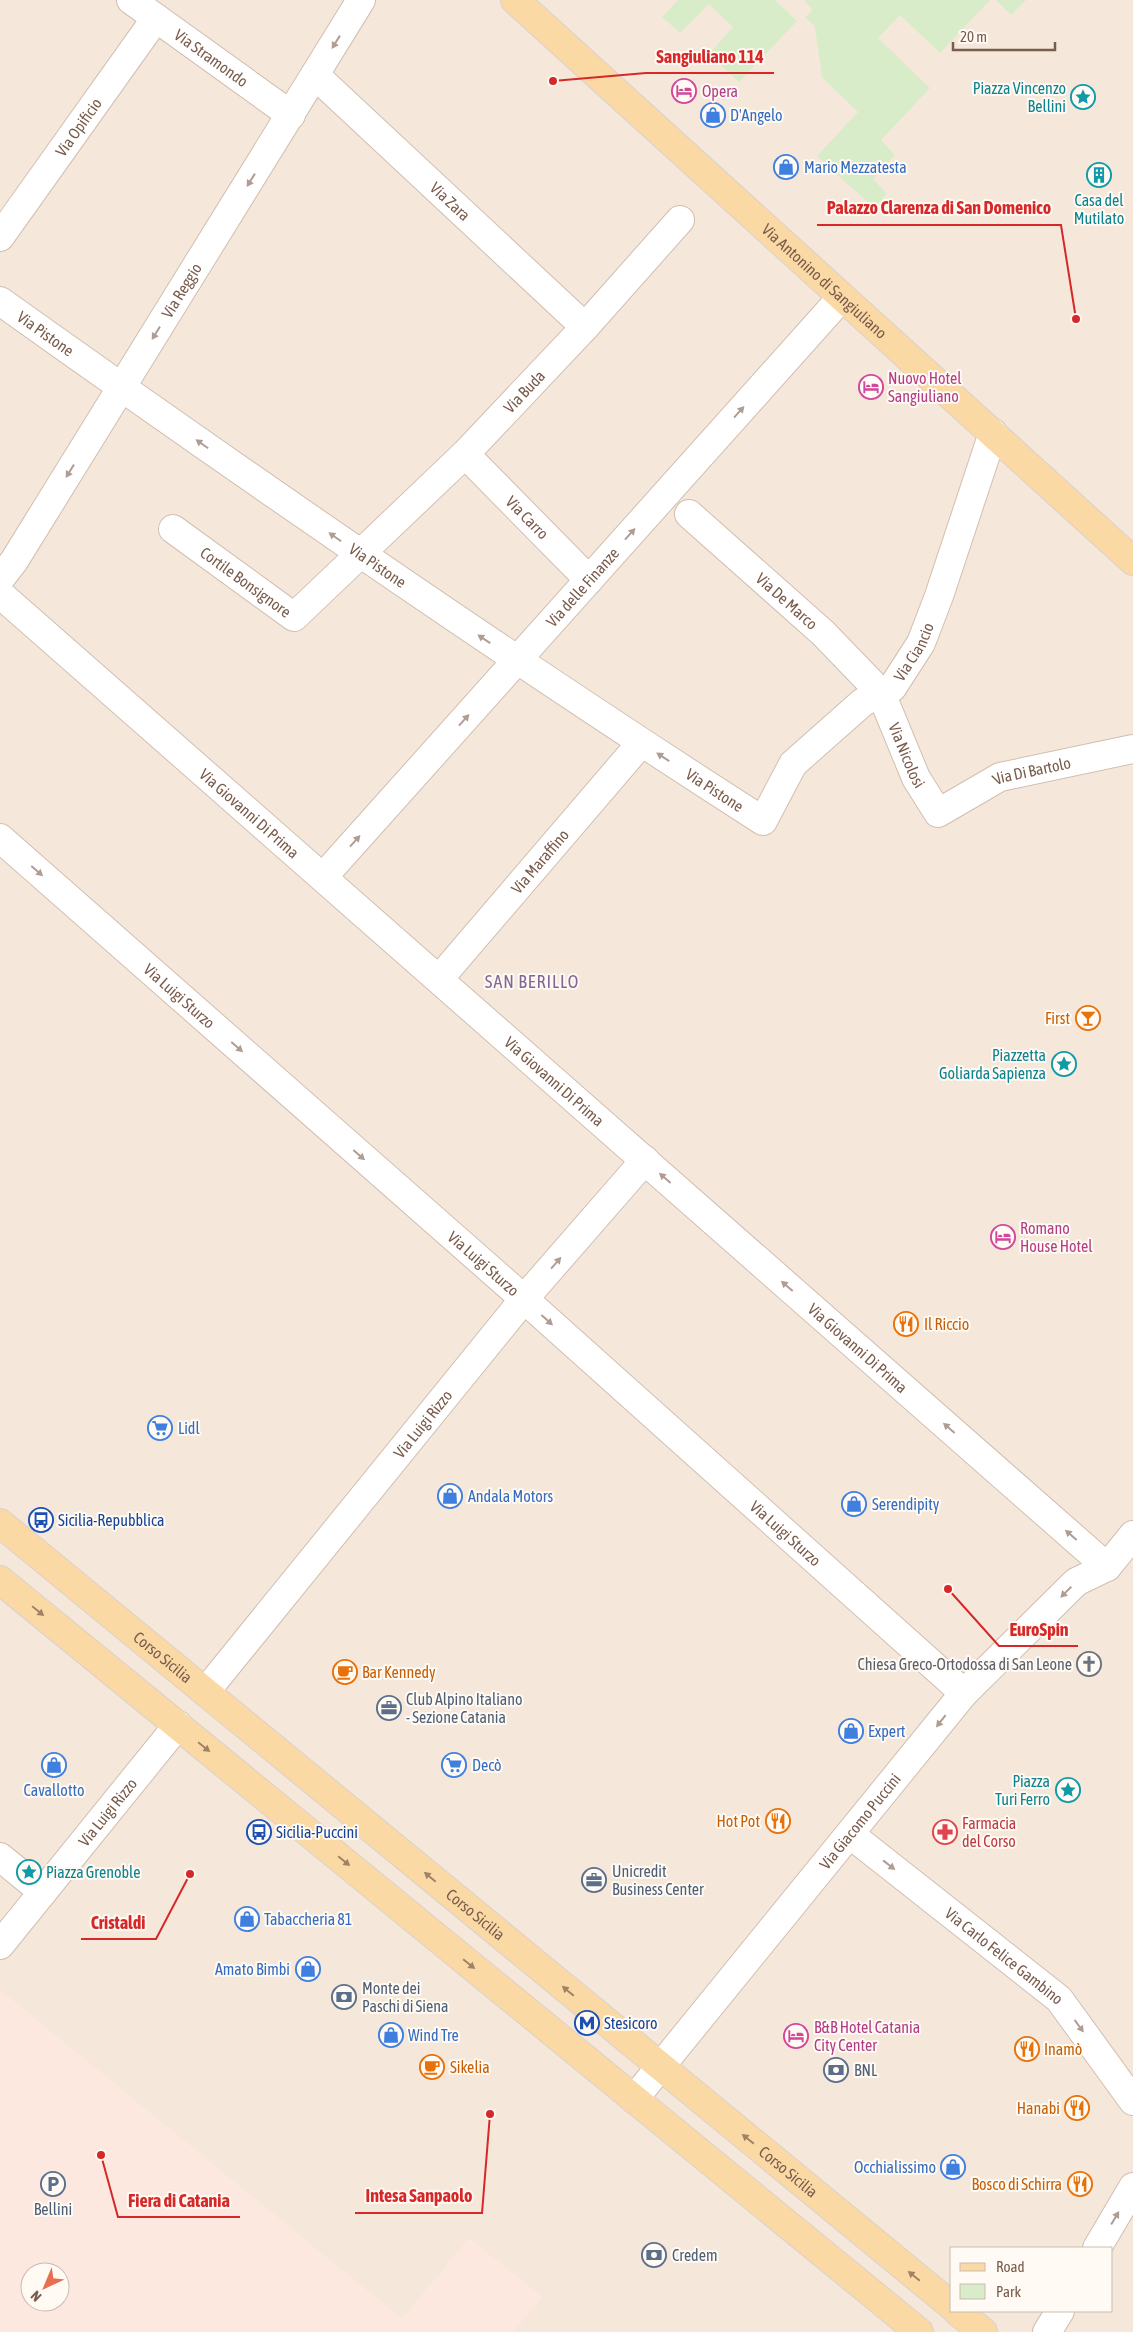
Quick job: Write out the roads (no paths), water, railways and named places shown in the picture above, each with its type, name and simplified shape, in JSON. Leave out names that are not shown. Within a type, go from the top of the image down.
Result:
[{"type":"main road","name":"Via Antonino di Sangiuliano","points":[[515,0],[1133,561]]},
{"type":"main road","name":"Corso Sicilia","points":[[0,1523],[950,2304]]},
{"type":"main road","points":[[0,1580],[171,1733],[634,2099],[919,2332]]},
{"type":"main road","points":[[958,2312],[983,2332]]},
{"type":"street","name":"Via Stramondo","points":[[131,0],[291,115]]},
{"type":"street","name":"Via Reggio","points":[[0,579],[14,561],[361,0]]},
{"type":"street","name":"Via Opificio","points":[[0,237],[156,18]]},
{"type":"street","name":"Via Zara","points":[[315,75],[585,327]]},
{"type":"street","name":"Via Buda","points":[[359,554],[464,454],[585,327],[680,220]]},
{"type":"street","name":"Via delle Finanze","points":[[323,878],[842,297]]},
{"type":"street","name":"Via Pistone","points":[[0,301],[121,388],[516,661],[763,821]]},
{"type":"street","name":"Via Ciancio","points":[[763,821],[793,764],[863,702],[892,688],[921,643],[939,596],[992,433]]},
{"type":"street","name":"Via Carro","points":[[464,454],[589,580]]},
{"type":"street","name":"Via De Marco","points":[[689,514],[823,633],[881,693]]},
{"type":"street","name":"Cortile Bonsignore","points":[[173,529],[294,617],[359,554]]},
{"type":"street","name":"Via Giovanni Di Prima","points":[[0,594],[1107,1567]]},
{"type":"street","name":"Via Nicolosi","points":[[881,693],[916,778],[938,813]]},
{"type":"street","name":"Via Maraffino","points":[[439,979],[641,743]]},
{"type":"street","name":"Via Di Bartolo","points":[[938,813],[1000,777],[1133,749]]},
{"type":"street","name":"Via Luigi Sturzo","points":[[0,838],[524,1300],[964,1692]]},
{"type":"street","name":"Via Luigi Rizzo","points":[[206,1691],[524,1300],[645,1160]]},
{"type":"street","points":[[1107,1567],[1133,1535]]},
{"type":"street","name":"Via Giacomo Puccini","points":[[634,2099],[851,1835],[964,1692],[1076,1582],[1107,1567]]},
{"type":"street","name":"Via Luigi Rizzo","points":[[0,1944],[171,1733]]},
{"type":"street","name":"Via Carlo Felice Gambino","points":[[851,1835],[1059,1999],[1133,2102]]},
{"type":"street","points":[[0,1857],[43,1892]]},
{"type":"street","points":[[1098,2247],[1133,2187]]},
{"type":"street","points":[[1047,2332],[1059,2312]]},
{"type":"place","name":"Sangiuliano 114","points":[[553,81]]},
{"type":"place","name":"Opera","points":[[684,91]]},
{"type":"place","name":"Piazza Vincenzo Bellini","points":[[1083,97]]},
{"type":"place","name":"D'Angelo","points":[[713,115]]},
{"type":"place","name":"Mario Mezzatesta","points":[[786,167]]},
{"type":"place","name":"Casa del Mutilato","points":[[1099,175]]},
{"type":"place","name":"Palazzo Clarenza di San Domenico","points":[[1076,319]]},
{"type":"place","name":"Nuovo Hotel Sangiuliano","points":[[871,387]]},
{"type":"place","name":"First","points":[[1088,1018]]},
{"type":"place","name":"Piazzetta Goliarda Sapienza","points":[[1064,1064]]},
{"type":"place","name":"Romano House Hotel","points":[[1003,1237]]},
{"type":"place","name":"Il Riccio","points":[[906,1324]]},
{"type":"place","name":"Lidl","points":[[160,1428]]},
{"type":"place","name":"Andala Motors","points":[[450,1496]]},
{"type":"place","name":"Serendipity","points":[[854,1504]]},
{"type":"place","name":"Sicilia-Repubblica","points":[[41,1520]]},
{"type":"place","name":"EuroSpin","points":[[948,1589]]},
{"type":"place","name":"Chiesa Greco-Ortodossa di San Leone","points":[[1089,1664]]},
{"type":"place","name":"Bar Kennedy","points":[[345,1672]]},
{"type":"place","name":"Club Alpino Italiano - Sezione Catania","points":[[389,1708]]},
{"type":"place","name":"Expert","points":[[851,1731]]},
{"type":"place","name":"Cavallotto","points":[[54,1765]]},
{"type":"place","name":"Decò","points":[[454,1765]]},
{"type":"place","name":"Piazza Turi Ferro","points":[[1068,1790]]},
{"type":"place","name":"Hot Pot","points":[[778,1821]]},
{"type":"place","name":"Sicilia-Puccini","points":[[259,1832]]},
{"type":"place","name":"Farmacia del Corso","points":[[945,1832]]},
{"type":"place","name":"Piazza Grenoble","points":[[29,1872]]},
{"type":"place","name":"Cristaldi","points":[[190,1874]]},
{"type":"place","name":"Unicredit Business Center","points":[[594,1880]]},
{"type":"place","name":"Tabaccheria 81","points":[[247,1919]]},
{"type":"place","name":"Amato Bimbi","points":[[308,1969]]},
{"type":"place","name":"Monte dei Paschi di Siena","points":[[344,1997]]},
{"type":"place","name":"Stesicoro","points":[[587,2023]]},
{"type":"place","name":"Wind Tre","points":[[391,2035]]},
{"type":"place","name":"B&B Hotel Catania City Center","points":[[796,2036]]},
{"type":"place","name":"Inamò","points":[[1027,2049]]},
{"type":"place","name":"Sikelia","points":[[432,2067]]},
{"type":"place","name":"BNL","points":[[836,2070]]},
{"type":"place","name":"Hanabi","points":[[1077,2108]]},
{"type":"place","name":"Intesa Sanpaolo","points":[[490,2114]]},
{"type":"place","name":"Fiera di Catania","points":[[101,2155]]},
{"type":"place","name":"Occhialissimo","points":[[953,2167]]},
{"type":"place","name":"Bellini","points":[[53,2184]]},
{"type":"place","name":"Bosco di Schirra","points":[[1080,2184]]},
{"type":"place","name":"Credem","points":[[654,2255]]},
{"type":"district","name":"SAN BERILLO","points":[[532,982]]}]
